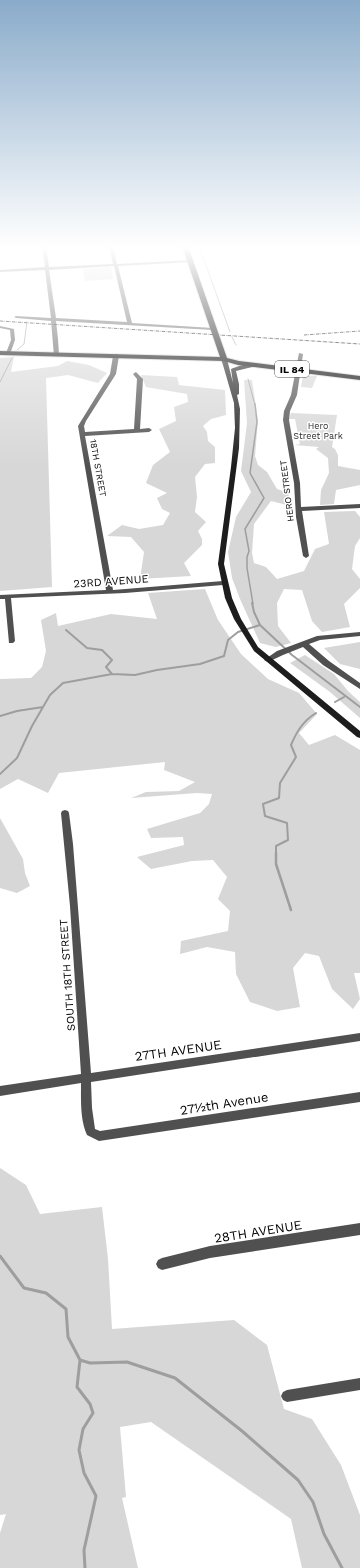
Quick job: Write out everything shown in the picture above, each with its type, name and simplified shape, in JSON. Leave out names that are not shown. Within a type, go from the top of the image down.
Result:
[{"type":"main road","points":[[210,319],[236,399]]},
{"type":"main road","points":[[0,353],[224,359]]},
{"type":"main road","name":"IL 84","points":[[224,359],[258,365],[360,378]]},
{"type":"main road","points":[[258,365],[241,367],[234,370],[236,384],[236,444],[222,551],[223,582],[236,620],[256,649],[360,735]]},
{"type":"street","points":[[42,319],[213,329]]},
{"type":"street","points":[[129,319],[130,324]]},
{"type":"street","points":[[52,320],[56,339],[56,355]]},
{"type":"street","points":[[0,327],[12,329],[13,340],[8,353]]},
{"type":"street","name":"HERO STREET","points":[[301,354],[294,395],[287,411],[286,420],[297,483],[306,556]]},
{"type":"street","name":"18TH STREET","points":[[110,591],[83,434],[82,420],[113,374],[116,356]]},
{"type":"street","points":[[136,374],[140,379],[137,430]]},
{"type":"street","points":[[83,434],[149,430]]},
{"type":"street","points":[[299,509],[360,506]]},
{"type":"street","name":"23RD AVENUE","points":[[0,597],[110,591],[223,582]]},
{"type":"street","points":[[8,597],[10,641]]},
{"type":"street","points":[[268,660],[282,658],[320,638],[360,634]]},
{"type":"street","points":[[307,646],[328,640],[360,638]]},
{"type":"street","points":[[307,646],[326,663],[359,686]]},
{"type":"street","name":"SOUTH 18TH STREET","points":[[65,813],[71,865],[76,958],[87,1077],[89,1123],[91,1132],[94,1134]]},
{"type":"street","name":"27TH AVENUE","points":[[0,1091],[360,1037]]},
{"type":"street","name":"27½th Avenue","points":[[94,1134],[99,1136],[360,1097]]},
{"type":"street","name":"28TH AVENUE","points":[[162,1264],[210,1252],[360,1229]]},
{"type":"street","points":[[287,1396],[360,1384]]},
{"type":"green space","points":[[14,357],[11,372],[58,366],[67,361],[89,365],[107,373],[98,383],[68,375],[46,378],[52,587],[0,591],[0,358]]},
{"type":"green space","points":[[141,375],[177,377],[179,385],[225,390],[226,415],[211,419],[203,426],[207,432],[208,441],[215,447],[215,463],[205,464],[195,477],[197,497],[195,512],[206,522],[198,531],[202,539],[202,545],[184,563],[191,576],[140,579],[144,552],[131,537],[107,536],[122,525],[139,529],[163,525],[170,513],[162,509],[157,498],[167,493],[146,483],[153,465],[170,452],[159,429],[176,421],[174,407],[188,402],[187,394],[146,387]]},
{"type":"green space","points":[[303,375],[317,376],[312,388],[301,387]]},
{"type":"green space","points":[[244,380],[252,380],[258,420],[255,456],[258,465],[267,472],[277,489],[289,493],[287,505],[271,501],[254,524],[252,553],[254,563],[266,567],[277,579],[304,571],[315,549],[329,544],[324,512],[355,511],[360,517],[360,538],[355,546],[352,569],[360,579],[360,588],[344,604],[350,627],[322,632],[312,621],[302,590],[284,589],[277,603],[278,626],[291,643],[276,647],[260,643],[232,578],[228,552],[236,517],[251,492],[241,471],[247,423]]},
{"type":"green space","name":"Hero Street Park","points":[[291,413],[337,415],[332,447],[338,455],[338,466],[360,470],[360,485],[336,490],[334,504],[320,505],[321,490],[329,473],[328,458],[316,449],[319,447],[295,445],[300,444],[295,419],[289,419]]},
{"type":"green space","points":[[205,589],[218,620],[241,654],[268,679],[299,693],[317,714],[299,733],[309,745],[335,735],[360,750],[360,973],[354,973],[360,999],[353,1009],[332,989],[319,956],[305,953],[293,968],[300,1007],[277,1011],[250,1002],[236,974],[235,952],[207,947],[180,954],[181,941],[228,931],[230,911],[218,899],[227,877],[213,860],[192,861],[151,869],[137,857],[184,845],[183,837],[151,838],[147,829],[200,813],[209,804],[212,794],[197,793],[131,798],[146,792],[179,791],[195,782],[164,770],[165,762],[59,773],[48,793],[18,779],[0,789],[0,679],[31,678],[42,667],[46,651],[41,620],[56,613],[58,626],[111,614],[157,619],[148,593]]},
{"type":"green space","points":[[360,642],[360,669],[340,664],[324,648]]},
{"type":"green space","points":[[305,655],[334,674],[348,691],[360,702],[360,718],[330,692],[290,663]]},
{"type":"green space","points":[[0,818],[23,859],[25,873],[30,886],[17,893],[0,888]]},
{"type":"green space","points":[[0,1168],[26,1185],[40,1214],[102,1207],[108,1259],[112,1329],[234,1320],[267,1345],[284,1409],[312,1419],[341,1465],[360,1515],[360,1568],[302,1568],[291,1519],[151,1422],[120,1427],[126,1497],[122,1498],[138,1568],[0,1568],[0,1533],[6,1514],[0,1515]]},
{"type":"waterway","points":[[225,319],[230,332]]},
{"type":"waterway","points":[[17,350],[24,344],[27,322]]},
{"type":"waterway","points":[[232,337],[236,345]]},
{"type":"waterway","points":[[0,382],[12,358]]},
{"type":"waterway","points":[[248,379],[255,405]]},
{"type":"waterway","points":[[253,604],[247,568],[247,557],[249,551],[245,529],[264,498],[250,473],[257,422],[255,404]]},
{"type":"waterway","points":[[252,603],[260,625]]},
{"type":"waterway","points":[[112,674],[135,675],[157,670],[200,664],[224,656],[228,640],[238,632],[260,625]]},
{"type":"waterway","points":[[260,625],[292,655],[360,707]]},
{"type":"waterway","points":[[66,630],[87,648],[102,650],[112,660],[106,667],[112,674]]},
{"type":"waterway","points":[[0,774],[17,758],[32,726],[50,695],[63,683],[112,674]]},
{"type":"waterway","points":[[335,702],[344,697]]},
{"type":"waterway","points":[[0,716],[17,711],[43,707]]},
{"type":"waterway","points":[[291,910],[276,864],[276,846],[288,840],[287,823],[265,816],[263,804],[279,798],[280,783],[296,757],[291,745],[307,719],[316,713]]},
{"type":"waterway","points":[[0,1256],[24,1288],[46,1293],[66,1309],[68,1337],[80,1360]]},
{"type":"waterway","points":[[80,1360],[90,1363],[127,1362],[175,1378],[242,1431],[298,1480],[313,1502],[324,1534],[342,1568]]},
{"type":"waterway","points":[[80,1360],[77,1387],[90,1404],[93,1413],[83,1429],[79,1450],[84,1473],[96,1496],[84,1550],[85,1568]]},
{"type":"railway","points":[[0,321],[360,344]]},
{"type":"railway","points":[[304,335],[360,331]]}]
